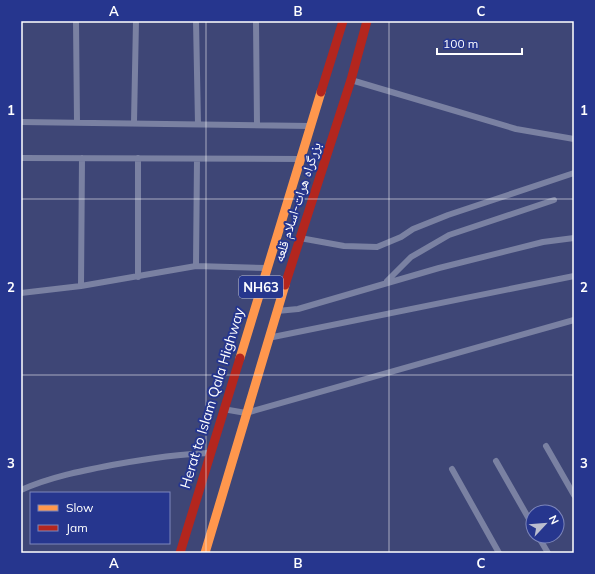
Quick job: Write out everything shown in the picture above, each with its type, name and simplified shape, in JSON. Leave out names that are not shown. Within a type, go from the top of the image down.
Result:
[{"type":"highway","name":"Herat to Islam Qala Highway","points":[[180,553],[222,409],[312,126],[343,21]]},
{"type":"highway","name":"بزرگراه هرات-اسلام قلعه","points":[[205,553],[268,338],[351,80],[367,21]]},
{"type":"street","points":[[76,21],[77,122]]},
{"type":"street","points":[[134,122],[136,21]]},
{"type":"street","points":[[196,21],[198,124]]},
{"type":"street","points":[[256,21],[257,125]]},
{"type":"street","points":[[351,80],[516,129],[574,139]]},
{"type":"street","points":[[21,122],[134,122],[312,126]]},
{"type":"street","points":[[21,158],[301,159]]},
{"type":"street","points":[[81,286],[82,158]]},
{"type":"street","points":[[138,158],[138,277]]},
{"type":"street","points":[[196,266],[197,159]]},
{"type":"street","points":[[300,238],[344,246],[377,247],[401,237],[413,229],[448,215],[574,173]]},
{"type":"street","points":[[386,282],[411,257],[449,235],[554,200]]},
{"type":"street","points":[[277,311],[298,309],[386,282],[543,242],[574,238]]},
{"type":"street","points":[[21,293],[81,286],[196,266],[267,268]]},
{"type":"street","points":[[268,338],[574,276]]},
{"type":"street","points":[[222,409],[246,413],[574,320]]},
{"type":"street","points":[[546,446],[574,496]]},
{"type":"street","points":[[21,490],[35,484],[82,471],[172,454],[209,453]]},
{"type":"street","points":[[496,461],[525,512]]},
{"type":"street","points":[[452,469],[499,553]]},
{"type":"street","points":[[543,544],[548,553]]},
{"type":"traffic: slow","points":[[240,358],[321,92]]},
{"type":"traffic: slow","points":[[205,553],[285,285]]},
{"type":"traffic: jam","points":[[321,92],[343,21]]},
{"type":"traffic: jam","points":[[285,285],[351,80],[367,21]]},
{"type":"traffic: jam","points":[[180,553],[240,358]]}]
